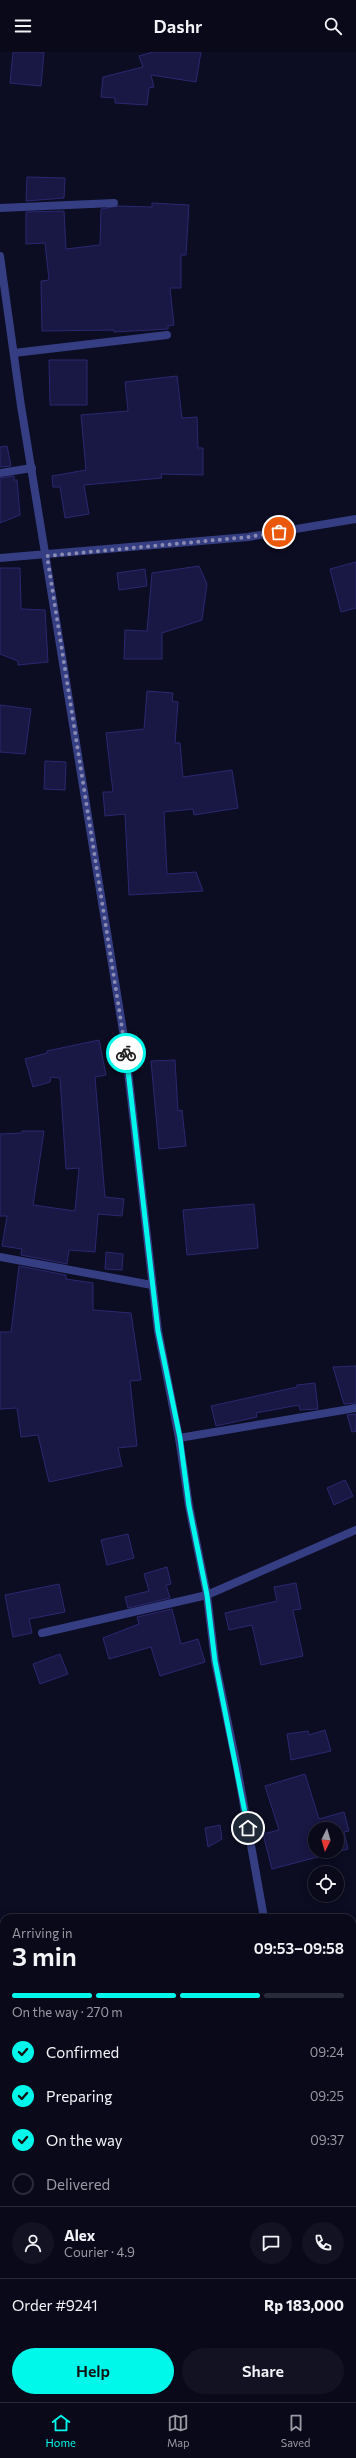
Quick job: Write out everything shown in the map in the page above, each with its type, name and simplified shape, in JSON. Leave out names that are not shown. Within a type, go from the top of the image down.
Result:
[{"type":"street","points":[[0,208],[114,203]]},
{"type":"street","points":[[0,256],[32,468],[124,1037],[158,1331],[180,1438],[189,1506],[207,1595],[215,1661],[237,1767],[263,1914]]},
{"type":"street","points":[[14,353],[167,335]]},
{"type":"street","points":[[0,473],[32,468]]},
{"type":"street","points":[[0,558],[47,556],[248,537],[356,519]]},
{"type":"street","points":[[0,1257],[152,1285]]},
{"type":"street","points":[[180,1438],[356,1408]]},
{"type":"street","points":[[42,1633],[207,1595],[356,1530]]},
{"type":"building","points":[[13,52],[44,52],[41,86],[10,83]]},
{"type":"building","points":[[153,52],[201,52],[196,82],[151,75],[154,87],[149,88],[147,105],[115,103],[115,98],[101,97],[103,77],[143,67],[139,56]]},
{"type":"building","points":[[27,177],[65,178],[64,198],[26,201]]},
{"type":"building","points":[[152,203],[189,205],[186,255],[181,255],[181,288],[170,288],[174,325],[168,326],[168,329],[114,332],[114,330],[42,331],[41,281],[49,280],[45,243],[26,244],[26,212],[64,211],[66,249],[100,245],[101,209],[118,206],[152,207]]},
{"type":"building","points":[[49,360],[87,360],[87,405],[50,405]]},
{"type":"building","points":[[177,376],[182,418],[197,417],[198,448],[203,448],[203,475],[161,474],[162,478],[84,485],[89,514],[65,518],[60,487],[53,487],[52,476],[86,470],[81,415],[128,411],[125,382]]},
{"type":"building","points":[[7,446],[11,466],[0,467],[0,447]]},
{"type":"building","points":[[14,476],[14,480],[17,480],[20,515],[0,523],[0,478]]},
{"type":"building","points":[[356,562],[356,608],[341,612],[330,569]]},
{"type":"building","points":[[199,566],[207,584],[202,620],[162,633],[162,659],[124,659],[125,630],[147,631],[152,573]]},
{"type":"building","points":[[0,568],[20,568],[21,609],[45,610],[48,662],[18,665],[18,661],[0,654]]},
{"type":"building","points":[[145,569],[147,586],[119,590],[117,573]]},
{"type":"building","points":[[147,691],[173,693],[172,701],[178,702],[175,743],[180,743],[183,777],[232,770],[238,808],[194,815],[193,809],[164,812],[167,874],[196,872],[203,891],[129,895],[125,814],[105,816],[103,792],[113,792],[106,733],[144,729]]},
{"type":"building","points":[[0,705],[31,709],[25,754],[0,752]]},
{"type":"building","points":[[45,761],[66,762],[65,790],[44,789]]},
{"type":"building","points":[[99,1040],[106,1075],[95,1077],[105,1197],[124,1199],[122,1216],[98,1214],[95,1252],[69,1250],[67,1264],[21,1255],[22,1249],[2,1246],[7,1216],[0,1216],[0,1134],[22,1133],[22,1131],[44,1131],[33,1205],[75,1211],[79,1168],[66,1169],[60,1078],[51,1077],[50,1082],[33,1087],[25,1059],[47,1053],[47,1051]]},
{"type":"building","points":[[175,1060],[178,1111],[182,1110],[186,1146],[159,1149],[151,1061]]},
{"type":"building","points":[[254,1204],[258,1248],[187,1255],[183,1210]]},
{"type":"building","points":[[106,1252],[123,1254],[122,1270],[105,1269]]},
{"type":"building","points":[[19,1266],[66,1275],[66,1279],[93,1283],[93,1310],[131,1313],[141,1380],[130,1381],[137,1446],[118,1448],[122,1466],[49,1482],[38,1435],[21,1437],[17,1408],[0,1409],[0,1332],[11,1332]]},
{"type":"building","points":[[356,1366],[356,1403],[344,1404],[333,1367]]},
{"type":"building","points":[[315,1383],[318,1409],[300,1410],[299,1405],[256,1413],[257,1417],[216,1426],[211,1406],[297,1387],[297,1385]]},
{"type":"building","points":[[356,1414],[356,1431],[352,1432],[347,1415]]},
{"type":"building","points":[[345,1480],[353,1496],[334,1505],[327,1488]]},
{"type":"building","points":[[128,1534],[134,1558],[107,1565],[101,1540]]},
{"type":"building","points":[[167,1567],[171,1584],[166,1585],[170,1598],[128,1608],[125,1597],[149,1591],[144,1574]]},
{"type":"building","points":[[296,1583],[301,1609],[293,1610],[303,1656],[261,1665],[252,1625],[229,1630],[225,1613],[277,1601],[274,1587]]},
{"type":"building","points":[[59,1584],[65,1612],[29,1619],[32,1633],[13,1637],[5,1595]]},
{"type":"building","points":[[172,1609],[181,1644],[198,1639],[205,1662],[160,1676],[151,1647],[109,1659],[103,1638],[139,1624],[137,1617]]},
{"type":"building","points":[[60,1654],[68,1674],[40,1684],[33,1664]]},
{"type":"building","points":[[325,1730],[331,1751],[291,1760],[287,1734],[308,1731],[309,1735]]},
{"type":"building","points":[[305,1774],[319,1819],[344,1812],[349,1831],[344,1832],[344,1822],[308,1822],[308,1858],[314,1858],[272,1869],[263,1834],[279,1830],[265,1786]]},
{"type":"building","points":[[220,1825],[222,1839],[208,1847],[205,1828]]},
{"type":"building","points":[[344,1832],[348,1849],[344,1850]]},
{"type":"way so far","points":[[126,1053],[91,826],[79,770],[47,556],[248,537],[279,532]]},
{"type":"route","points":[[126,1053],[158,1331],[180,1438],[189,1506],[207,1595],[215,1661],[248,1828]]}]
